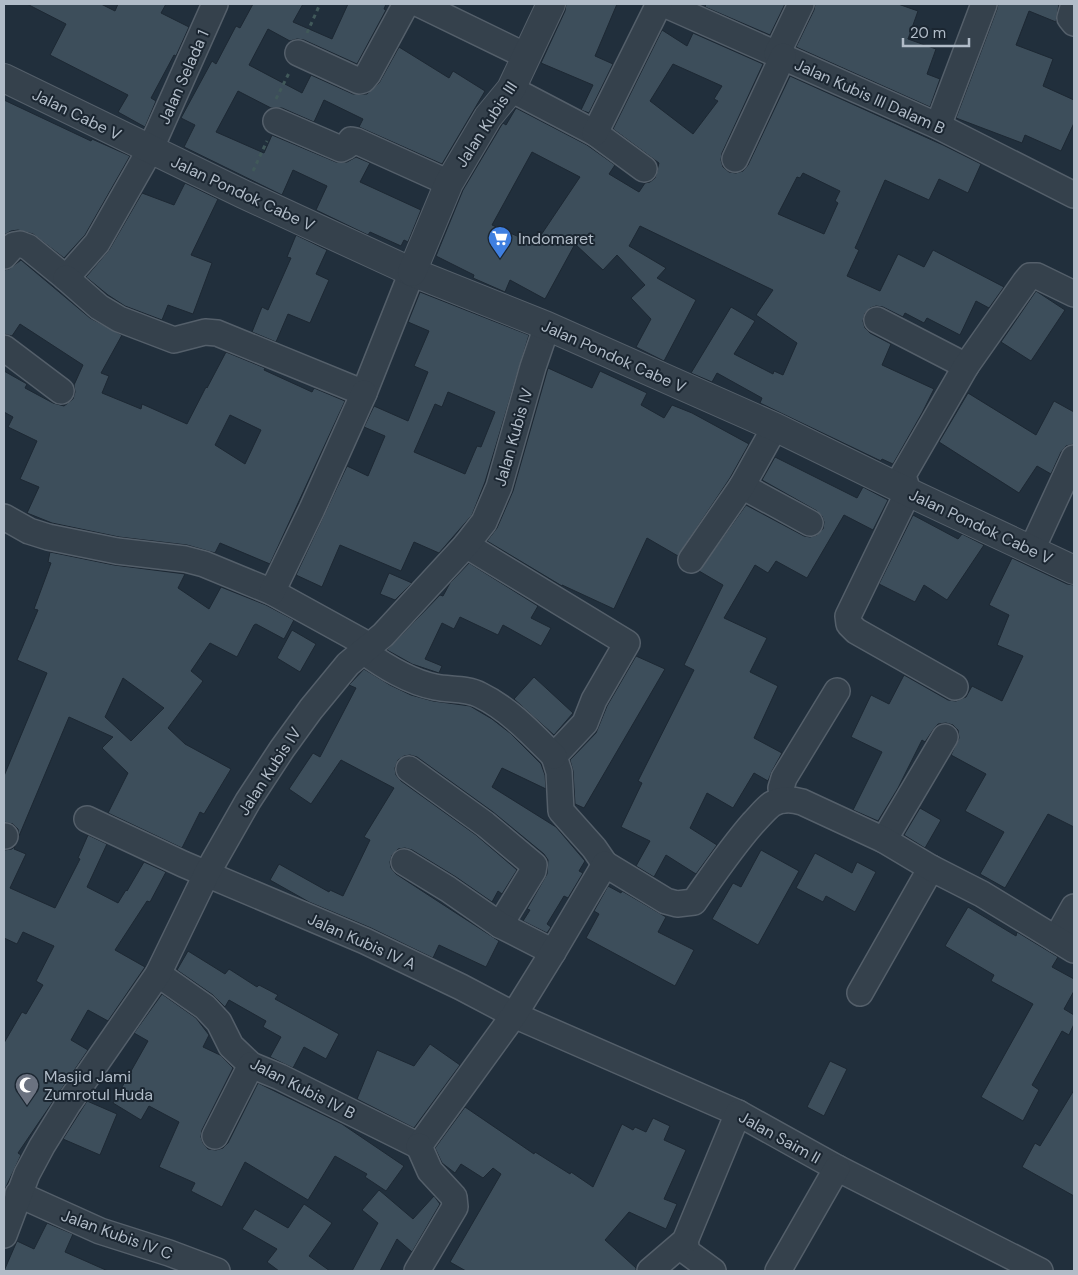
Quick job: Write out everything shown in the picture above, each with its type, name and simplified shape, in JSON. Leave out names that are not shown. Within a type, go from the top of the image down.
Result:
[{"type":"street","name":"Jalan Selada 1","points":[[66,278],[98,243],[150,150],[216,4]]},
{"type":"street","points":[[298,53],[359,81],[363,80],[406,4]]},
{"type":"street","points":[[419,4],[526,56]]},
{"type":"street","name":"Jalan Kubis III","points":[[412,272],[449,183],[488,117],[511,89],[551,4]]},
{"type":"street","points":[[595,133],[659,4]]},
{"type":"street","name":"Jalan Kubis III Dalam B","points":[[664,4],[938,126],[1074,195]]},
{"type":"street","points":[[735,159],[801,4]]},
{"type":"street","points":[[938,126],[984,4]]},
{"type":"street","points":[[1074,4],[1070,18],[1074,23]]},
{"type":"street","name":"Jalan Cabe V","points":[[4,78],[150,150]]},
{"type":"street","points":[[511,89],[595,133],[644,170]]},
{"type":"street","points":[[276,121],[341,148],[347,146],[349,141],[356,141],[449,183]]},
{"type":"street","name":"Jalan Pondok Cabe V","points":[[150,150],[412,272],[547,326],[775,427],[1074,570]]},
{"type":"street","points":[[4,256],[14,245],[24,244],[99,307],[119,319],[174,340],[205,332],[217,333],[364,393]]},
{"type":"street","points":[[272,592],[364,393],[412,272]]},
{"type":"street","points":[[955,687],[856,631],[849,624],[850,608],[908,492],[904,475],[966,366],[1030,276],[1037,276],[1074,294]]},
{"type":"street","points":[[876,320],[966,366]]},
{"type":"street","name":"Jalan Kubis IV","points":[[4,1235],[18,1194],[42,1146],[158,974],[207,874],[248,801],[282,749],[310,709],[348,664],[383,635],[466,545],[484,522],[499,488],[533,367],[547,326]]},
{"type":"street","points":[[4,348],[61,391]]},
{"type":"street","points":[[692,560],[742,486],[775,427]]},
{"type":"street","points":[[1032,549],[1074,458]]},
{"type":"street","points":[[742,486],[810,523]]},
{"type":"street","points":[[4,517],[29,531],[48,537],[133,554],[185,559],[204,564],[272,592],[367,649],[376,661],[416,682],[480,695],[523,725],[554,756],[559,772],[561,811],[594,848],[605,864],[666,901],[677,904],[694,902],[746,831],[764,812],[772,804],[792,799],[884,840],[930,868],[982,894],[1065,945],[1074,908]]},
{"type":"street","points":[[466,545],[627,644],[594,700],[584,723],[554,756]]},
{"type":"street","points":[[783,800],[781,788],[784,778],[837,691]]},
{"type":"street","points":[[884,840],[945,737]]},
{"type":"street","points":[[408,769],[485,824],[534,865],[533,871],[500,925]]},
{"type":"street","name":"Jalan Kubis IV A","points":[[87,819],[207,874],[365,941],[461,987],[514,1015]]},
{"type":"street","points":[[404,862],[448,889],[500,925],[554,952]]},
{"type":"street","points":[[417,1271],[455,1207],[454,1197],[430,1171],[419,1146],[514,1015],[554,952],[605,864]]},
{"type":"street","points":[[860,993],[930,868]]},
{"type":"street","name":"Jalan Kubis IV B","points":[[158,974],[205,1007],[219,1022],[231,1046],[251,1065],[280,1077],[419,1146]]},
{"type":"street","name":"Jalan Saim II","points":[[514,1015],[738,1113],[837,1168],[1040,1271]]},
{"type":"street","points":[[215,1136],[251,1065]]},
{"type":"street","points":[[650,1271],[685,1241],[738,1113]]},
{"type":"street","points":[[778,1271],[837,1168]]},
{"type":"street","name":"Jalan Kubis IV C","points":[[18,1194],[100,1231],[217,1271]]},
{"type":"street","points":[[685,1241],[687,1252],[713,1271]]},
{"type":"building","points":[[27,4],[101,4],[115,11],[118,4],[166,4],[161,13],[189,27],[176,56],[174,55],[151,98],[156,101],[145,127],[118,112],[128,95],[50,55],[66,24]]},
{"type":"building","points":[[253,4],[303,4],[293,22],[332,39],[348,4],[386,4],[384,9],[386,10],[357,64],[304,40],[290,41],[268,29],[249,65],[302,93],[311,75],[353,94],[367,94],[379,83],[399,47],[449,78],[453,71],[485,91],[442,164],[359,127],[363,119],[324,100],[314,122],[282,108],[271,108],[238,91],[216,132],[264,153],[272,135],[336,162],[347,162],[356,157],[370,163],[360,182],[421,210],[408,242],[404,240],[401,246],[370,232],[368,235],[316,210],[327,186],[293,170],[282,195],[184,147],[195,125],[181,118],[212,61],[216,64],[236,26],[240,28]]},
{"type":"building","points":[[566,4],[617,4],[595,56],[613,64],[589,113],[581,110],[593,85],[541,63],[565,11]]},
{"type":"building","points":[[706,4],[785,4],[770,35],[705,7]]},
{"type":"building","points":[[815,4],[898,4],[918,11],[908,39],[936,49],[927,74],[940,79],[930,107],[796,47],[814,10]]},
{"type":"building","points":[[998,4],[1059,4],[1056,22],[1029,11],[1016,45],[1053,59],[1043,86],[1074,100],[1074,123],[1061,151],[1025,135],[1022,143],[956,118]]},
{"type":"building","points":[[662,30],[687,46],[693,33],[763,64],[722,153],[723,167],[729,172],[743,171],[748,165],[790,76],[981,164],[968,193],[939,179],[929,200],[885,180],[855,248],[859,250],[847,276],[880,291],[898,254],[924,267],[933,250],[1004,287],[989,308],[976,301],[960,335],[927,318],[924,323],[905,313],[903,317],[883,307],[876,306],[870,308],[865,313],[863,321],[865,328],[870,333],[891,344],[882,365],[934,389],[893,464],[882,459],[881,461],[760,403],[762,398],[717,373],[712,382],[691,373],[731,307],[755,321],[734,354],[773,374],[774,371],[783,375],[797,343],[756,315],[773,290],[640,226],[629,246],[666,268],[657,278],[696,300],[664,361],[636,347],[651,319],[631,298],[645,285],[617,255],[603,270],[575,244],[545,299],[510,280],[505,292],[473,278],[474,275],[436,256],[463,190],[501,126],[503,123],[506,125],[516,108],[587,145],[615,165],[609,174],[639,192],[645,183],[655,178],[659,163],[613,129]],"holes":[[[673,64],[722,86],[714,99],[718,101],[693,134],[650,101]],[[532,152],[580,177],[535,244],[492,225]],[[803,173],[840,191],[835,201],[838,203],[824,234],[778,214],[797,177],[800,178]]]},
{"type":"building","points":[[4,100],[91,141],[92,139],[130,156],[85,235],[64,258],[33,234],[18,230],[4,235]]},
{"type":"building","points":[[185,183],[218,199],[191,255],[212,263],[193,314],[168,305],[162,320],[125,306],[86,277],[109,250],[142,193],[174,205]]},
{"type":"building","points":[[296,235],[327,250],[316,274],[329,280],[310,323],[288,314],[276,342],[252,332],[262,307],[268,310],[291,258],[287,257]]},
{"type":"building","points":[[21,260],[90,318],[122,335],[101,373],[109,376],[102,393],[141,409],[142,404],[187,424],[226,352],[265,368],[264,370],[312,392],[314,388],[345,401],[270,564],[220,543],[215,553],[187,545],[119,537],[52,523],[27,513],[39,487],[20,479],[37,441],[8,427],[13,417],[4,412],[4,371],[27,384],[25,388],[53,403],[64,406],[73,399],[74,385],[83,365],[20,324],[12,336],[4,334],[4,270],[9,269]],"holes":[[[230,415],[261,430],[245,464],[215,445]]]},
{"type":"building","points":[[1036,291],[1065,310],[1031,361],[1001,342]]},
{"type":"building","points":[[420,292],[529,335],[485,482],[472,515],[439,553],[414,542],[401,571],[340,545],[322,587],[296,575],[347,466],[368,476],[385,436],[364,427],[374,406],[408,421],[428,372],[414,366],[429,331],[408,322]],"holes":[[[448,392],[495,412],[481,447],[477,446],[465,474],[414,452],[435,404],[442,407]]]},
{"type":"building","points":[[548,368],[592,388],[600,371],[647,393],[641,405],[664,418],[672,405],[692,413],[749,444],[730,478],[678,556],[647,538],[614,609],[562,586],[487,541],[497,528],[513,491]]},
{"type":"building","points":[[968,393],[1036,435],[1054,401],[1074,412],[1074,444],[1066,446],[1061,452],[1051,474],[1037,466],[1019,493],[939,442]]},
{"type":"building","points":[[775,457],[857,498],[863,487],[888,500],[873,530],[844,515],[807,578],[776,561],[768,573],[755,565],[724,618],[767,638],[750,672],[778,686],[754,738],[782,753],[768,781],[754,773],[733,808],[707,793],[690,828],[717,845],[696,874],[666,855],[654,877],[636,866],[650,841],[621,827],[642,783],[638,781],[694,670],[684,665],[723,585],[699,571],[746,505],[804,536],[817,535],[823,529],[824,522],[822,516],[817,511],[762,480]]},
{"type":"building","points":[[913,515],[958,539],[962,534],[984,545],[947,600],[924,585],[915,602],[879,584]]},
{"type":"building","points":[[50,552],[114,565],[185,574],[178,588],[209,609],[221,587],[266,605],[294,620],[284,639],[256,624],[254,625],[237,657],[210,643],[191,671],[203,681],[168,728],[185,744],[231,769],[204,814],[200,812],[182,848],[108,813],[128,773],[102,748],[113,737],[69,717],[19,836],[18,829],[13,824],[4,822],[4,776],[47,673],[17,660],[38,610],[34,609],[51,563],[48,562]],"holes":[[[123,678],[164,708],[131,741],[105,717]]]},
{"type":"building","points":[[1012,558],[1067,584],[1074,585],[1074,827],[1048,814],[1005,888],[980,874],[1004,832],[965,811],[986,774],[951,755],[959,738],[958,730],[953,725],[946,723],[938,724],[925,742],[922,740],[898,788],[878,821],[853,810],[882,752],[851,737],[871,695],[889,704],[904,675],[948,700],[956,701],[966,697],[972,686],[1002,701],[1023,656],[997,645],[1009,615],[989,605]]},
{"type":"building","points":[[469,563],[538,606],[531,618],[551,628],[541,646],[503,625],[498,635],[460,617],[454,629],[442,623],[425,659],[442,666],[439,673],[412,664],[387,650],[440,595],[443,596],[450,583]]},
{"type":"building","points":[[389,573],[412,583],[395,600],[380,594]]},
{"type":"building","points":[[292,630],[316,644],[300,672],[277,658]]},
{"type":"building","points":[[636,656],[665,669],[584,808],[575,804],[573,771],[570,760],[596,733],[607,706]]},
{"type":"building","points":[[364,669],[411,695],[433,701],[470,706],[492,719],[510,733],[541,764],[545,775],[546,789],[502,768],[492,787],[556,827],[585,861],[579,871],[583,873],[568,898],[564,896],[547,924],[551,927],[547,933],[523,921],[530,910],[527,909],[547,874],[548,860],[544,854],[493,812],[417,757],[410,755],[398,760],[395,768],[396,775],[401,781],[476,835],[517,870],[502,894],[498,891],[492,902],[412,850],[398,849],[392,855],[391,868],[396,874],[499,941],[486,967],[439,945],[433,958],[371,928],[309,902],[270,880],[279,864],[329,892],[330,890],[343,896],[370,840],[364,837],[394,788],[341,760],[311,804],[289,789],[313,753],[320,757],[356,688],[349,685]]},
{"type":"building","points":[[534,677],[573,713],[554,735],[514,699]]},
{"type":"building","points":[[920,808],[941,820],[925,848],[904,835]]},
{"type":"building","points":[[88,835],[107,844],[87,887],[118,903],[144,862],[166,872],[150,902],[147,901],[115,950],[145,967],[108,1021],[88,1010],[71,1040],[88,1050],[18,1153],[21,1155],[4,1195],[4,1043],[22,1012],[26,1014],[43,985],[36,981],[54,946],[23,932],[17,944],[4,938],[4,850],[12,849],[15,846],[14,849],[26,854],[10,888],[55,908],[80,859],[78,858]]},
{"type":"building","points":[[761,850],[799,871],[758,945],[712,919],[733,883],[741,887]]},
{"type":"building","points":[[815,853],[852,873],[857,862],[876,872],[855,912],[826,896],[823,902],[796,888]]},
{"type":"building","points":[[608,886],[621,893],[622,891],[666,917],[658,932],[694,950],[675,986],[586,938],[599,914],[594,911]]},
{"type":"building","points":[[968,907],[1016,936],[1017,932],[1058,957],[1052,967],[1074,979],[1074,991],[1064,1009],[1074,1015],[1074,1024],[1069,1035],[1062,1031],[1032,1085],[1039,1090],[1023,1121],[981,1097],[1033,1004],[991,981],[994,975],[945,946]]},
{"type":"building","points":[[188,951],[225,974],[229,969],[257,987],[259,985],[278,995],[275,999],[339,1034],[326,1059],[304,1047],[293,1068],[270,1057],[281,1037],[263,1027],[266,1021],[229,1000],[225,1007],[213,995],[177,970]]},
{"type":"building","points":[[162,994],[196,1018],[209,1035],[203,1047],[220,1055],[233,1068],[202,1130],[201,1137],[208,1149],[216,1150],[223,1148],[228,1143],[258,1083],[342,1124],[404,1166],[386,1191],[365,1177],[367,1174],[335,1156],[308,1200],[245,1162],[222,1207],[191,1191],[195,1183],[159,1167],[179,1122],[149,1106],[141,1120],[113,1103],[148,1041],[134,1033]]},
{"type":"building","points":[[430,1044],[460,1065],[414,1128],[357,1099],[377,1050],[414,1066]]},
{"type":"building","points":[[830,1061],[847,1069],[824,1116],[807,1107]]},
{"type":"building","points":[[1074,1090],[1074,1196],[1022,1167],[1035,1143],[1040,1146]]},
{"type":"building","points":[[87,1101],[117,1114],[100,1155],[63,1139]]},
{"type":"building","points":[[465,1107],[534,1154],[535,1152],[570,1174],[571,1172],[593,1187],[622,1124],[633,1130],[635,1127],[646,1132],[653,1118],[670,1126],[664,1140],[686,1150],[664,1199],[677,1204],[666,1229],[629,1212],[605,1240],[636,1268],[636,1271],[466,1271],[450,1262],[501,1174],[493,1168],[483,1178],[461,1164],[455,1173],[442,1163],[435,1148]]},
{"type":"building","points":[[379,1190],[413,1219],[434,1196],[440,1204],[412,1252],[397,1239],[380,1271],[352,1271],[378,1223],[362,1210]]},
{"type":"building","points":[[304,1204],[332,1223],[309,1256],[330,1271],[279,1271],[267,1262],[277,1249],[242,1229],[255,1209],[288,1228]]},
{"type":"building","points":[[47,1223],[73,1234],[65,1252],[108,1271],[4,1271],[17,1241],[34,1249]]},
{"type":"place","name":"Indomaret","points":[[500,259]]},
{"type":"place","name":"Masjid Jami Zumrotul Huda","points":[[27,1106]]}]
